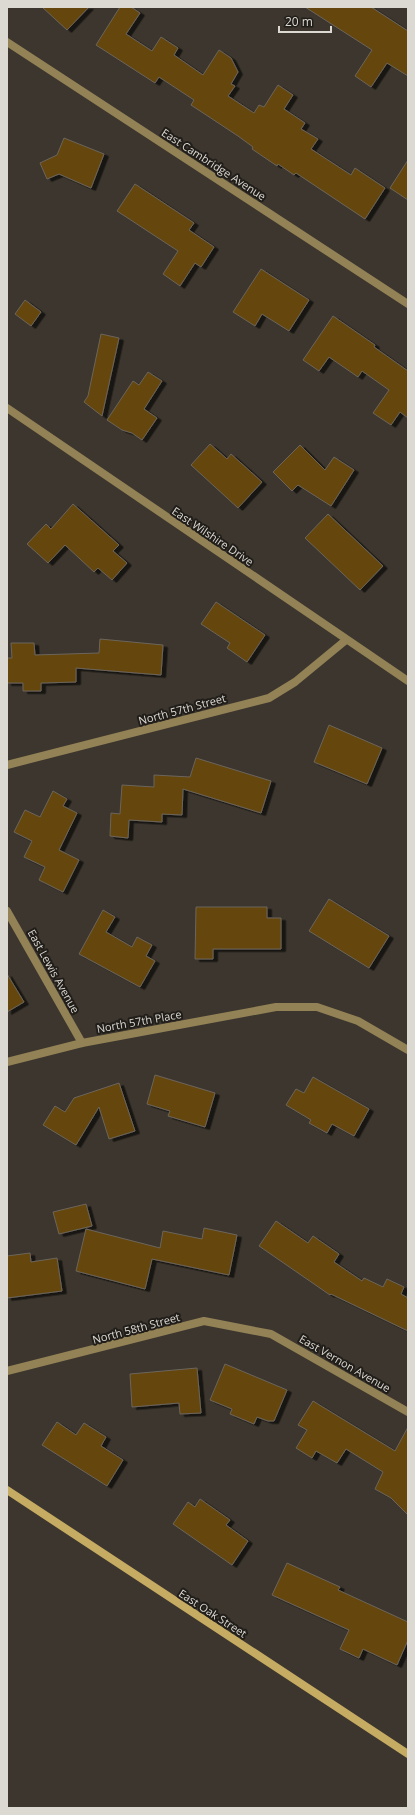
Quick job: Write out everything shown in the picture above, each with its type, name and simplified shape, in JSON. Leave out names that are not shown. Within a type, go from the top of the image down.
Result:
[{"type":"street","name":"East Cambridge Avenue","points":[[7,42],[408,304]]},
{"type":"street","name":"East Wilshire Drive","points":[[7,408],[408,681]]},
{"type":"street","name":"North 57th Street","points":[[7,765],[269,698],[295,682],[346,640]]},
{"type":"street","name":"East Lewis Avenue","points":[[7,911],[82,1043]]},
{"type":"street","name":"North 57th Place","points":[[7,1062],[82,1043],[276,1007],[317,1007],[351,1018],[408,1050]]},
{"type":"street","name":"North 58th Street","points":[[7,1371],[204,1321],[271,1334]]},
{"type":"street","name":"East Vernon Avenue","points":[[271,1334],[408,1412]]},
{"type":"street","name":"East Oak Street","points":[[7,1490],[408,1754]]},
{"type":"building","points":[[42,7],[89,7],[67,30]]},
{"type":"building","points":[[120,7],[131,7],[140,13],[126,34],[152,51],[161,37],[178,48],[174,55],[203,75],[219,50],[231,58],[238,72],[231,84],[235,86],[228,96],[254,113],[259,105],[264,107],[278,85],[293,95],[284,109],[305,123],[301,129],[318,139],[311,149],[351,175],[355,168],[385,188],[365,219],[296,173],[294,175],[278,164],[277,166],[252,149],[253,147],[238,136],[191,105],[194,100],[159,77],[155,83],[96,45]]},
{"type":"building","points":[[305,7],[371,7],[408,31],[408,76],[387,63],[371,87],[355,76],[372,50]]},
{"type":"building","points":[[64,138],[104,154],[91,188],[59,174],[47,179],[40,163],[57,155]]},
{"type":"building","points":[[408,160],[408,200],[390,188]]},
{"type":"building","points":[[135,184],[194,223],[189,230],[214,247],[201,267],[195,263],[180,286],[163,274],[178,251],[117,211]]},
{"type":"building","points":[[261,269],[309,300],[289,331],[262,314],[255,326],[233,312]]},
{"type":"building","points":[[25,300],[41,312],[31,326],[15,314]]},
{"type":"building","points":[[333,316],[375,345],[374,347],[408,371],[408,418],[400,412],[391,425],[373,413],[389,390],[362,371],[358,377],[329,357],[319,371],[303,360]]},
{"type":"building","points":[[101,334],[119,338],[102,416],[84,402],[88,396]]},
{"type":"building","points":[[148,372],[162,381],[144,409],[157,418],[142,440],[132,433],[122,430],[107,420],[133,381],[139,385]]},
{"type":"building","points":[[210,444],[227,459],[231,454],[262,482],[238,508],[191,465]]},
{"type":"building","points":[[300,445],[325,470],[334,457],[354,470],[331,506],[298,485],[292,491],[273,472]]},
{"type":"building","points":[[73,504],[119,545],[113,551],[127,563],[112,580],[98,568],[94,572],[65,545],[48,563],[27,544],[46,524],[51,529]]},
{"type":"building","points":[[328,514],[383,566],[360,590],[305,538]]},
{"type":"building","points":[[216,602],[265,635],[247,662],[227,648],[230,643],[201,624]]},
{"type":"building","points":[[100,639],[163,645],[161,675],[76,668],[76,682],[41,683],[41,691],[23,691],[23,683],[7,683],[7,658],[12,658],[11,643],[34,643],[35,655],[99,653]]},
{"type":"building","points":[[329,725],[382,748],[367,784],[314,762]]},
{"type":"building","points":[[196,758],[271,781],[261,813],[183,789],[182,815],[162,814],[162,822],[129,820],[128,838],[110,836],[111,813],[120,814],[122,785],[154,787],[154,775],[190,777]]},
{"type":"building","points":[[53,791],[67,799],[63,806],[77,813],[59,850],[79,860],[63,892],[39,880],[45,867],[24,857],[32,841],[14,832],[25,810],[40,817]]},
{"type":"building","points":[[329,899],[389,936],[369,968],[309,931]]},
{"type":"building","points":[[196,907],[267,907],[267,918],[281,918],[281,949],[213,949],[213,959],[195,959]]},
{"type":"building","points":[[103,910],[115,917],[106,932],[132,947],[137,937],[152,945],[146,956],[155,961],[140,987],[79,954]]},
{"type":"building","points":[[7,974],[24,1002],[7,1012]]},
{"type":"building","points":[[155,1075],[215,1093],[205,1127],[168,1116],[170,1111],[147,1104]]},
{"type":"building","points":[[313,1077],[369,1109],[354,1136],[332,1124],[327,1133],[309,1123],[311,1120],[286,1105],[296,1089],[304,1093]]},
{"type":"building","points":[[119,1083],[135,1131],[109,1139],[99,1107],[76,1145],[43,1125],[55,1106],[65,1112],[74,1098]]},
{"type":"building","points":[[86,1204],[92,1226],[59,1234],[53,1212]]},
{"type":"building","points":[[276,1221],[308,1243],[313,1236],[339,1254],[334,1262],[362,1281],[364,1278],[383,1287],[387,1279],[404,1287],[401,1294],[408,1298],[408,1331],[331,1294],[330,1295],[259,1246]]},
{"type":"building","points":[[204,1228],[237,1235],[229,1275],[152,1259],[145,1289],[76,1271],[86,1229],[160,1248],[163,1231],[202,1239]]},
{"type":"building","points":[[30,1253],[31,1262],[57,1258],[62,1291],[7,1298],[7,1256]]},
{"type":"building","points":[[225,1364],[287,1390],[274,1421],[268,1421],[257,1417],[254,1424],[230,1414],[232,1409],[210,1400]]},
{"type":"building","points":[[197,1368],[201,1413],[180,1414],[179,1403],[132,1407],[130,1374]]},
{"type":"building","points":[[313,1401],[395,1451],[408,1427],[408,1515],[391,1498],[375,1489],[383,1472],[346,1449],[337,1463],[316,1451],[312,1458],[296,1448],[307,1430],[298,1425]]},
{"type":"building","points":[[57,1422],[76,1435],[84,1423],[106,1437],[101,1446],[123,1460],[107,1486],[42,1445]]},
{"type":"building","points":[[200,1499],[230,1520],[226,1525],[248,1541],[232,1565],[173,1524],[188,1502],[195,1507]]},
{"type":"building","points":[[287,1563],[340,1587],[338,1590],[408,1622],[408,1640],[397,1665],[363,1649],[359,1658],[340,1649],[349,1630],[272,1595]]}]
